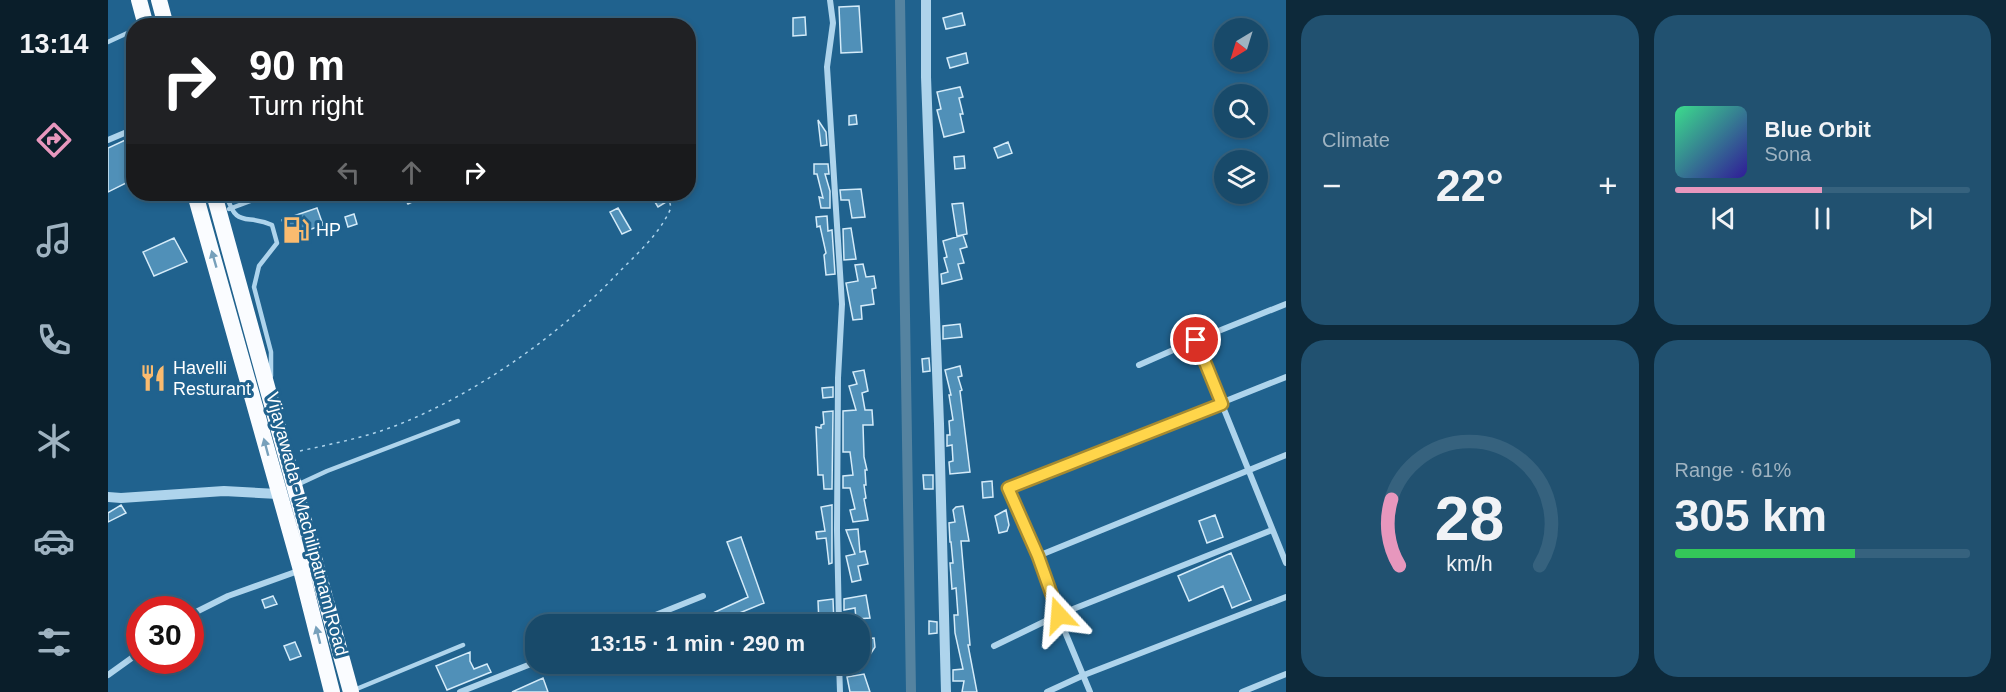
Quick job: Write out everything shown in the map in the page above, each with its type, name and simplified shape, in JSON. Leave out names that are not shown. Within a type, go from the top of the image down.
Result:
[{"type":"highway","points":[[139,0],[141,18]]},
{"type":"highway","points":[[159,0],[164,18]]},
{"type":"highway","name":"Vijayawada - Machilipatnam Road","points":[[197,201],[301,570],[331,691]]},
{"type":"highway","name":"Vijayawada - Machilipatnam Road","points":[[219,201],[225,210],[272,401],[351,692]]},
{"type":"street","points":[[830,0],[833,23],[827,67],[842,303],[838,378],[839,614]]},
{"type":"street","points":[[926,0],[926,77],[946,692]]},
{"type":"street","points":[[108,140],[126,132]]},
{"type":"street","points":[[1139,365],[1286,304]]},
{"type":"street","points":[[1196,340],[1286,563]]},
{"type":"street","points":[[1090,692],[1038,556],[1008,488],[1286,377]]},
{"type":"street","points":[[1038,556],[1286,455]]},
{"type":"street","points":[[108,497],[224,491],[278,494]]},
{"type":"street","points":[[994,646],[1059,615],[1272,530]]},
{"type":"street","points":[[204,608],[228,596],[301,570]]},
{"type":"street","points":[[658,614],[703,596]]},
{"type":"street","points":[[1047,692],[1084,675],[1286,597]]},
{"type":"street","points":[[108,675],[126,662]]},
{"type":"street","points":[[460,692],[525,666]]},
{"type":"street","points":[[839,674],[840,692]]},
{"type":"street","points":[[1242,692],[1286,674]]},
{"type":"lane","points":[[108,42],[126,34]]},
{"type":"lane","points":[[225,210],[226,201]]},
{"type":"lane","points":[[225,210],[250,201]]},
{"type":"lane","points":[[225,210],[245,220],[260,219],[272,225],[278,243],[259,266],[254,287],[271,352],[272,401]]},
{"type":"lane","points":[[295,486],[319,474],[458,421]]},
{"type":"lane","points":[[351,692],[463,645]]},
{"type":"path","points":[[286,454],[344,441],[403,423],[452,401],[483,382],[594,300],[655,235],[671,208],[670,201]]},
{"type":"building","points":[[859,6],[862,52],[841,53],[839,7]]},
{"type":"building","points":[[962,13],[965,25],[946,29],[943,18]]},
{"type":"building","points":[[805,17],[806,35],[793,36],[793,18]]},
{"type":"building","points":[[966,53],[968,63],[950,68],[947,58]]},
{"type":"building","points":[[960,87],[963,97],[959,98],[963,114],[960,114],[964,132],[944,137],[937,110],[941,109],[937,92]]},
{"type":"building","points":[[856,115],[857,124],[849,125],[849,116]]},
{"type":"building","points":[[818,120],[826,132],[827,145],[821,146]]},
{"type":"building","points":[[126,140],[126,183],[108,192],[108,148]]},
{"type":"building","points":[[1008,142],[1012,153],[998,158],[994,148]]},
{"type":"building","points":[[964,156],[965,168],[955,169],[954,157]]},
{"type":"building","points":[[814,164],[828,164],[829,174],[825,174],[830,191],[830,208],[821,208],[819,197],[823,198],[817,174],[814,174]]},
{"type":"building","points":[[861,189],[865,217],[852,218],[849,200],[841,200],[840,190]]},
{"type":"building","points":[[654,201],[668,201],[658,207]]},
{"type":"building","points":[[963,203],[967,234],[957,236],[952,204]]},
{"type":"building","points":[[317,208],[323,225],[288,237],[282,220]]},
{"type":"building","points":[[618,208],[631,230],[622,234],[610,212]]},
{"type":"building","points":[[354,214],[357,224],[348,227],[345,217]]},
{"type":"building","points":[[827,216],[828,231],[832,230],[835,274],[826,275],[824,255],[826,253],[816,217]]},
{"type":"building","points":[[851,228],[856,259],[844,260],[843,229]]},
{"type":"building","points":[[963,235],[967,247],[960,249],[964,263],[958,264],[962,279],[942,284],[941,274],[948,272],[943,241]]},
{"type":"building","points":[[174,238],[187,262],[154,276],[143,252]]},
{"type":"building","points":[[863,264],[866,277],[874,276],[876,288],[872,289],[874,304],[861,306],[862,319],[853,320],[846,283],[858,281],[855,265]]},
{"type":"building","points":[[960,324],[962,337],[943,339],[943,326]]},
{"type":"building","points":[[929,358],[930,371],[923,372],[922,359]]},
{"type":"building","points":[[960,366],[962,376],[958,377],[962,390],[960,391],[970,472],[950,474],[949,462],[953,461],[952,445],[947,446],[947,435],[950,435],[949,421],[953,420],[949,395],[951,395],[945,370]]},
{"type":"building","points":[[864,370],[868,391],[862,393],[865,410],[872,410],[873,425],[863,425],[864,457],[867,470],[865,470],[866,498],[864,499],[868,520],[853,522],[850,510],[855,509],[850,488],[843,488],[843,476],[853,475],[850,452],[843,452],[843,411],[856,410],[849,386],[857,384],[853,372]]},
{"type":"building","points":[[833,387],[833,397],[823,398],[822,388]]},
{"type":"building","points":[[833,411],[832,489],[824,489],[823,475],[818,475],[816,427],[821,428],[824,424],[823,412]]},
{"type":"building","points":[[923,475],[933,475],[933,489],[924,489]]},
{"type":"building","points":[[992,481],[993,497],[983,498],[982,482]]},
{"type":"building","points":[[121,505],[126,513],[108,522],[108,513]]},
{"type":"building","points":[[832,505],[832,563],[829,564],[826,538],[817,539],[816,532],[825,531],[821,507]]},
{"type":"building","points":[[963,506],[969,541],[961,541],[970,645],[968,645],[977,692],[962,692],[964,681],[953,681],[953,670],[963,669],[955,633],[954,615],[958,615],[956,588],[952,589],[950,563],[953,563],[949,523],[955,522],[953,510]]},
{"type":"building","points":[[1006,510],[1009,525],[1007,531],[999,533],[995,516]]},
{"type":"building","points":[[1215,515],[1223,537],[1207,543],[1199,521]]},
{"type":"building","points":[[858,529],[860,552],[865,551],[868,564],[858,566],[861,580],[852,582],[846,556],[855,554],[846,530]]},
{"type":"building","points":[[741,537],[764,603],[737,614],[711,614],[748,597],[727,542]]},
{"type":"building","points":[[1231,553],[1251,600],[1232,608],[1223,586],[1189,601],[1178,576]]},
{"type":"building","points":[[866,595],[869,614],[856,614],[855,608],[844,610],[844,599]]},
{"type":"building","points":[[273,596],[277,604],[265,608],[262,600]]},
{"type":"building","points":[[833,599],[834,614],[819,614],[818,601]]},
{"type":"building","points":[[929,621],[937,622],[937,633],[929,634]]},
{"type":"building","points":[[870,638],[874,638],[875,647],[870,655]]},
{"type":"building","points":[[295,642],[301,656],[290,660],[284,646]]},
{"type":"building","points":[[470,652],[470,661],[474,669],[487,664],[491,672],[447,690],[436,666]]},
{"type":"building","points":[[864,674],[870,692],[850,692],[847,677]]},
{"type":"building","points":[[543,678],[548,692],[512,692]]},
{"type":"waterway","points":[[900,0],[911,692]]},
{"type":"place","name":"HP","points":[[296,230]]},
{"type":"place","name":"Havelli Resturant","points":[[153,378]]},
{"type":"route","points":[[1059,615],[1038,556],[1008,488],[1222,404],[1196,340]]}]
